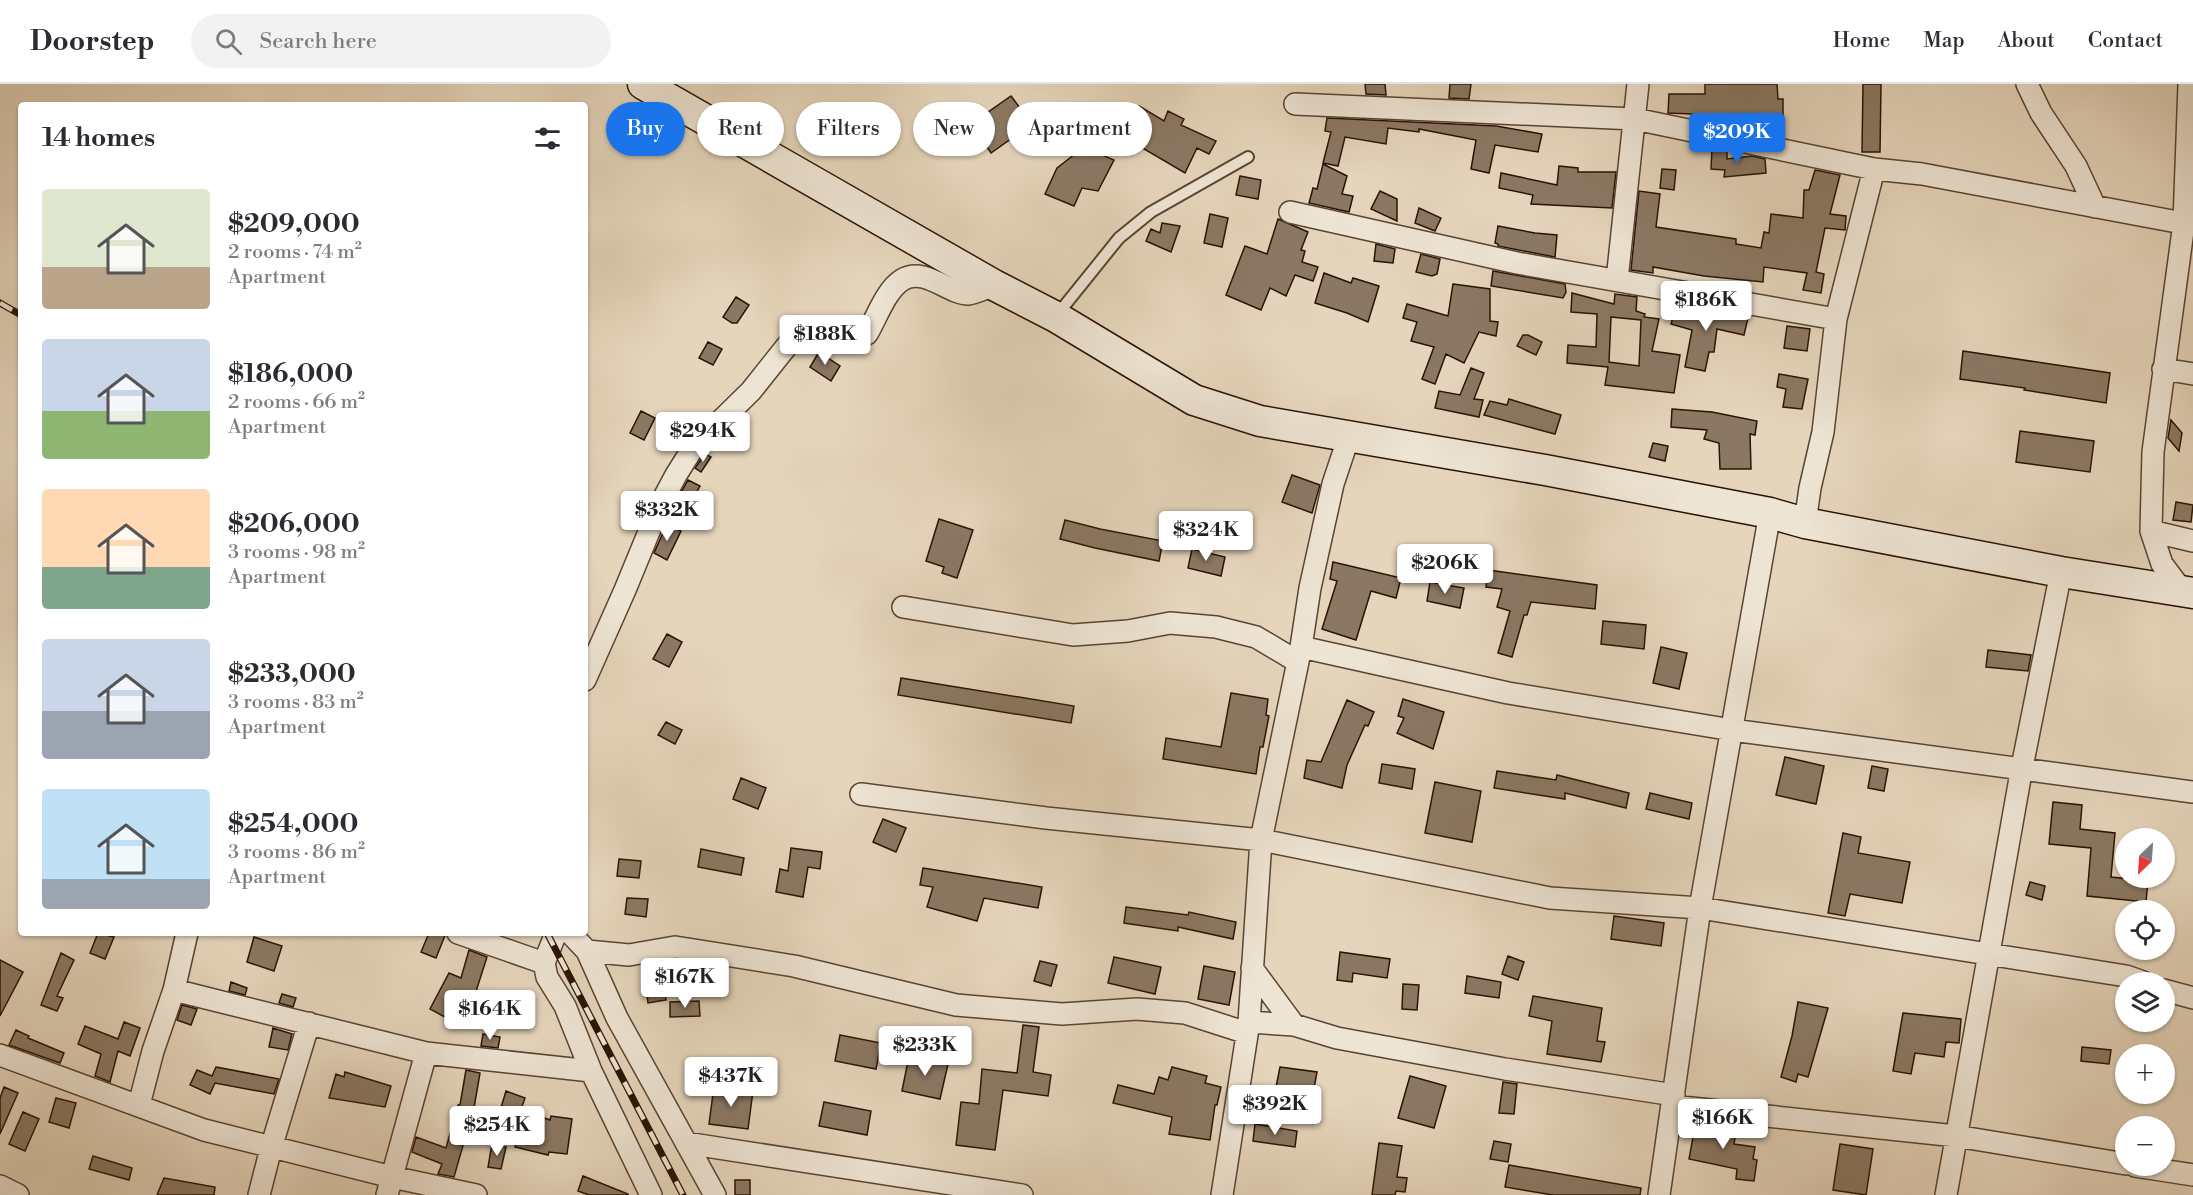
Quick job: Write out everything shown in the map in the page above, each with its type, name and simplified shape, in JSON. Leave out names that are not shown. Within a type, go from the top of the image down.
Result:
[{"type":"street","points":[[643,84],[994,285],[1056,317],[1194,400],[1260,421],[1545,470],[2061,572],[2188,592]]},
{"type":"street","points":[[1617,280],[1638,84]]},
{"type":"street","points":[[2027,84],[2041,113],[2076,166],[2095,207]]},
{"type":"street","points":[[2188,592],[2162,564],[2151,531],[2153,452],[2163,369],[2188,224],[2189,84]]},
{"type":"street","points":[[1295,104],[1635,119],[1874,169],[1922,174],[2188,224]]},
{"type":"street","points":[[1805,523],[1822,432],[1836,320],[1874,169]]},
{"type":"street","points":[[1290,212],[1451,249],[1836,320]]},
{"type":"street","points":[[588,673],[675,475],[693,448],[751,391],[794,337],[803,331],[856,338],[867,334],[891,292],[902,280],[912,276],[935,281],[957,292],[968,294],[994,285]]},
{"type":"street","points":[[2163,369],[2193,374]]},
{"type":"street","points":[[1222,1195],[1248,1027],[1261,840],[1300,655],[1310,588],[1333,484],[1349,436]]},
{"type":"street","points":[[1659,1195],[1700,908],[1770,513]]},
{"type":"street","points":[[2151,531],[2193,541]]},
{"type":"street","points":[[1946,1195],[2022,767],[2061,572]]},
{"type":"street","points":[[903,607],[1073,635],[1128,631],[1170,623],[1216,627],[1256,636],[1300,655],[1508,693],[1732,730],[2022,767],[2193,792]]},
{"type":"street","points":[[861,794],[1046,818],[1261,840],[1550,898],[1700,908],[2115,974]]},
{"type":"street","points":[[140,1105],[153,1051],[174,990],[186,936]]},
{"type":"street","points":[[467,936],[544,963]]},
{"type":"street","points":[[555,936],[544,963],[547,978],[565,1006],[591,1071],[651,1195]]},
{"type":"street","points":[[573,936],[586,951],[617,1018],[715,1195]]},
{"type":"street","points":[[586,951],[629,955],[675,947],[794,966],[956,1005],[1062,1014],[1137,1009],[1185,1013],[1248,1027],[1294,1025],[1337,1038],[1673,1101],[1956,1136],[2115,1162]]},
{"type":"street","points":[[1252,968],[1294,1025]]},
{"type":"street","points":[[174,990],[426,1053],[591,1071]]},
{"type":"street","points":[[2175,993],[2193,998]]},
{"type":"street","points":[[259,1195],[309,1023]]},
{"type":"street","points":[[389,1186],[426,1053]]},
{"type":"street","points":[[0,1055],[204,1130],[271,1148],[389,1186],[476,1195]]},
{"type":"street","points":[[686,1143],[1022,1195]]},
{"type":"street","points":[[2175,1172],[2193,1175]]},
{"type":"street","points":[[0,1186],[18,1195]]},
{"type":"lane","points":[[1056,317],[1119,238],[1151,212],[1248,157]]},
{"type":"building","points":[[1365,84],[1385,84],[1386,95],[1366,94]]},
{"type":"building","points":[[1450,84],[1471,84],[1469,99],[1449,98]]},
{"type":"building","points":[[1705,84],[1777,84],[1778,99],[1783,99],[1783,124],[1735,127],[1691,118],[1692,114],[1668,113],[1669,94],[1705,94]]},
{"type":"building","points":[[1863,84],[1881,84],[1880,152],[1862,152]]},
{"type":"building","points":[[1011,96],[1016,102],[1007,102],[1007,142],[995,150],[995,107]]},
{"type":"building","points":[[1168,111],[1184,119],[1181,125],[1216,141],[1209,154],[1197,148],[1185,173],[1152,154],[1152,114],[1164,121]]},
{"type":"building","points":[[1327,118],[1496,126],[1542,134],[1538,152],[1495,145],[1489,173],[1471,169],[1476,140],[1419,129],[1419,132],[1388,128],[1386,144],[1345,137],[1338,166],[1323,163],[1331,132],[1325,131]]},
{"type":"building","points":[[1712,148],[1727,151],[1727,159],[1752,156],[1765,159],[1766,173],[1724,177],[1725,170],[1711,169]]},
{"type":"building","points":[[1072,156],[1105,156],[1114,160],[1098,191],[1082,188],[1074,206],[1045,194],[1057,168]]},
{"type":"building","points":[[1323,164],[1347,176],[1342,194],[1353,196],[1349,212],[1309,203],[1313,188],[1317,189]]},
{"type":"building","points":[[1559,166],[1578,168],[1578,172],[1616,172],[1612,208],[1531,204],[1533,195],[1499,188],[1501,173],[1557,185]]},
{"type":"building","points":[[1662,169],[1676,170],[1674,190],[1660,188]]},
{"type":"building","points":[[1815,170],[1840,175],[1830,214],[1846,216],[1845,230],[1825,228],[1816,272],[1824,274],[1821,293],[1803,290],[1807,273],[1764,267],[1763,282],[1704,276],[1653,267],[1653,273],[1631,270],[1639,191],[1660,194],[1656,227],[1736,239],[1736,244],[1761,248],[1764,232],[1769,233],[1771,214],[1803,218],[1804,190],[1809,190]]},
{"type":"building","points":[[1240,176],[1261,180],[1258,199],[1236,195]]},
{"type":"building","points":[[1380,191],[1397,199],[1397,221],[1371,209]]},
{"type":"building","points":[[1419,208],[1441,218],[1435,231],[1415,223]]},
{"type":"building","points":[[1210,214],[1228,218],[1222,247],[1204,243]]},
{"type":"building","points":[[1278,219],[1308,232],[1301,250],[1305,251],[1302,262],[1318,267],[1313,281],[1295,275],[1286,296],[1270,288],[1261,310],[1226,295],[1245,246],[1267,254]]},
{"type":"building","points":[[1162,223],[1180,226],[1171,252],[1146,241],[1151,229],[1160,233]]},
{"type":"building","points":[[1498,226],[1557,235],[1555,257],[1498,246],[1495,243]]},
{"type":"building","points":[[1376,244],[1395,249],[1393,263],[1374,261]]},
{"type":"building","points":[[1421,254],[1440,259],[1437,274],[1432,276],[1416,272]]},
{"type":"building","points":[[1493,271],[1565,284],[1566,292],[1563,298],[1491,286]]},
{"type":"building","points":[[1324,273],[1351,283],[1353,278],[1379,286],[1368,322],[1315,303]]},
{"type":"building","points":[[1453,284],[1490,289],[1490,321],[1498,322],[1496,336],[1479,332],[1464,363],[1446,354],[1435,384],[1422,379],[1434,347],[1411,341],[1417,322],[1403,318],[1407,304],[1448,316]]},
{"type":"building","points":[[1572,293],[1614,304],[1615,294],[1637,297],[1636,311],[1645,314],[1644,317],[1659,319],[1652,351],[1680,355],[1674,393],[1605,385],[1608,367],[1567,363],[1568,345],[1596,347],[1597,314],[1571,312]],"holes":[[[1611,317],[1641,320],[1639,366],[1609,362]]]},
{"type":"building","points":[[736,297],[749,305],[737,323],[732,323],[723,317]]},
{"type":"building","points":[[1693,307],[1748,318],[1744,335],[1717,329],[1714,352],[1709,352],[1705,371],[1685,367],[1692,330],[1671,324],[1675,310],[1692,315]]},
{"type":"building","points":[[1787,326],[1810,329],[1807,351],[1784,348]]},
{"type":"building","points":[[1523,335],[1542,342],[1536,355],[1517,346]]},
{"type":"building","points":[[708,342],[722,349],[713,365],[699,358]]},
{"type":"building","points":[[1963,351],[2110,373],[2106,403],[1960,379]]},
{"type":"building","points":[[819,352],[840,366],[831,381],[810,367]]},
{"type":"building","points":[[1471,368],[1484,373],[1474,399],[1483,400],[1479,417],[1435,408],[1439,391],[1460,395]]},
{"type":"building","points":[[1779,374],[1808,379],[1802,409],[1783,407],[1786,389],[1777,387]]},
{"type":"building","points":[[1509,399],[1561,415],[1555,434],[1484,415],[1490,401],[1507,405]]},
{"type":"building","points":[[1672,409],[1712,412],[1757,421],[1755,435],[1750,434],[1751,469],[1720,469],[1719,443],[1704,439],[1707,430],[1671,427]]},
{"type":"building","points":[[641,411],[655,418],[644,440],[630,433]]},
{"type":"building","points":[[2171,420],[2182,433],[2179,451],[2168,438]]},
{"type":"building","points":[[2020,431],[2094,441],[2090,472],[2016,462]]},
{"type":"building","points":[[1653,443],[1668,446],[1665,461],[1649,457]]},
{"type":"building","points":[[705,454],[711,457],[701,472],[695,468]]},
{"type":"building","points":[[1292,475],[1320,485],[1312,513],[1282,502]]},
{"type":"building","points":[[688,480],[700,486],[690,504],[678,498]]},
{"type":"building","points":[[2176,502],[2193,505],[2191,522],[2173,520]]},
{"type":"building","points":[[939,519],[973,530],[957,578],[942,573],[944,567],[926,561]]},
{"type":"building","points":[[1065,520],[1163,541],[1159,561],[1060,539]]},
{"type":"building","points":[[667,524],[681,531],[667,560],[654,553]]},
{"type":"building","points":[[1192,549],[1225,557],[1221,576],[1188,568]]},
{"type":"building","points":[[1333,562],[1401,578],[1396,598],[1371,591],[1356,640],[1322,629],[1337,581],[1330,579]]},
{"type":"building","points":[[1488,570],[1597,585],[1595,609],[1531,602],[1527,615],[1524,615],[1512,657],[1498,653],[1510,611],[1497,607],[1502,589],[1486,587]]},
{"type":"building","points":[[1430,582],[1464,588],[1460,608],[1427,601]]},
{"type":"building","points":[[1603,621],[1646,625],[1644,649],[1601,644]]},
{"type":"building","points":[[667,634],[682,642],[669,667],[653,659]]},
{"type":"building","points":[[1661,647],[1687,653],[1679,689],[1653,683]]},
{"type":"building","points":[[1988,650],[2031,655],[2028,671],[1986,667]]},
{"type":"building","points":[[901,678],[1074,706],[1071,723],[898,695]]},
{"type":"building","points":[[1231,693],[1268,699],[1266,715],[1269,716],[1263,747],[1260,747],[1256,774],[1163,759],[1166,738],[1221,747]]},
{"type":"building","points":[[1403,699],[1444,712],[1433,749],[1397,733],[1404,718],[1398,716]]},
{"type":"building","points":[[1347,700],[1374,712],[1368,726],[1365,725],[1347,765],[1342,788],[1304,778],[1307,760],[1321,762]]},
{"type":"building","points":[[666,722],[682,730],[675,744],[658,735]]},
{"type":"building","points":[[1785,757],[1824,766],[1816,804],[1776,795]]},
{"type":"building","points":[[1382,764],[1415,769],[1412,789],[1379,783]]},
{"type":"building","points":[[1872,766],[1888,769],[1884,791],[1868,788]]},
{"type":"building","points":[[1497,771],[1556,780],[1557,775],[1629,793],[1626,808],[1565,793],[1565,799],[1494,788]]},
{"type":"building","points":[[741,778],[766,788],[758,809],[733,799]]},
{"type":"building","points":[[1435,782],[1481,791],[1472,842],[1425,833]]},
{"type":"building","points":[[1650,793],[1692,803],[1689,819],[1646,809]]},
{"type":"building","points":[[2053,802],[2082,805],[2080,829],[2115,833],[2111,877],[2115,877],[2115,888],[2147,888],[2146,900],[2087,896],[2091,848],[2049,844]]},
{"type":"building","points":[[883,819],[906,828],[896,852],[873,842]]},
{"type":"building","points":[[1843,833],[1861,837],[1858,853],[1910,862],[1902,903],[1850,894],[1845,916],[1828,913]]},
{"type":"building","points":[[791,848],[822,852],[820,869],[808,867],[803,897],[776,892],[780,869],[788,871]]},
{"type":"building","points":[[701,849],[744,858],[741,875],[698,867]]},
{"type":"building","points":[[619,859],[641,861],[639,878],[617,876]]},
{"type":"building","points":[[923,868],[1042,887],[1038,908],[984,898],[977,921],[927,907],[933,887],[920,885]]},
{"type":"building","points":[[2030,882],[2045,886],[2042,900],[2026,895]]},
{"type":"building","points":[[627,898],[648,899],[646,917],[625,914]]},
{"type":"building","points":[[1126,907],[1188,915],[1189,912],[1236,922],[1233,939],[1178,927],[1178,931],[1124,923]]},
{"type":"building","points":[[1614,916],[1664,923],[1661,946],[1611,939]]},
{"type":"building","points":[[97,936],[114,937],[105,959],[90,953]]},
{"type":"building","points":[[428,936],[445,936],[436,958],[421,952]]},
{"type":"building","points":[[254,937],[282,946],[274,971],[247,962]]},
{"type":"building","points":[[469,950],[487,957],[472,1004],[466,1001],[454,1022],[430,1009],[449,973],[461,978]]},
{"type":"building","points":[[1340,952],[1390,959],[1387,978],[1353,973],[1352,982],[1337,980]]},
{"type":"building","points":[[61,953],[74,960],[57,996],[63,998],[57,1011],[41,1005]]},
{"type":"building","points":[[1508,956],[1524,962],[1518,980],[1502,974]]},
{"type":"building","points":[[1114,957],[1161,967],[1155,994],[1108,983]]},
{"type":"building","points":[[0,960],[23,972],[0,1016]]},
{"type":"building","points":[[1040,961],[1057,965],[1051,986],[1034,981]]},
{"type":"building","points":[[1204,966],[1235,972],[1229,1005],[1198,999]]},
{"type":"building","points":[[1467,976],[1501,982],[1499,998],[1465,993]]},
{"type":"building","points":[[231,982],[247,988],[245,995],[229,991]]},
{"type":"building","points":[[664,984],[666,1000],[648,1003],[646,987]]},
{"type":"building","points":[[1403,984],[1419,985],[1417,1010],[1402,1009]]},
{"type":"building","points":[[282,994],[296,998],[293,1007],[279,1003]]},
{"type":"building","points":[[1533,996],[1602,1008],[1597,1041],[1605,1042],[1601,1062],[1547,1054],[1552,1021],[1529,1016]]},
{"type":"building","points":[[699,1001],[700,1016],[670,1017],[670,1002]]},
{"type":"building","points":[[1798,1002],[1828,1008],[1808,1077],[1798,1074],[1796,1082],[1781,1077]]},
{"type":"building","points":[[182,1005],[197,1009],[191,1025],[177,1020]]},
{"type":"building","points":[[1903,1013],[1961,1019],[1959,1043],[1946,1042],[1944,1057],[1915,1053],[1911,1074],[1893,1071]]},
{"type":"building","points":[[124,1022],[140,1028],[130,1056],[118,1051],[110,1082],[95,1076],[101,1054],[78,1044],[85,1026],[118,1039]]},
{"type":"building","points":[[1023,1025],[1039,1027],[1033,1072],[1051,1075],[1048,1096],[1003,1090],[995,1150],[956,1145],[961,1102],[979,1104],[982,1069],[1017,1073]]},
{"type":"building","points":[[273,1028],[292,1034],[288,1050],[269,1047]]},
{"type":"building","points":[[16,1030],[29,1036],[28,1038],[64,1053],[60,1063],[9,1045]]},
{"type":"building","points":[[483,1034],[500,1037],[498,1048],[481,1046]]},
{"type":"building","points":[[840,1035],[881,1043],[876,1069],[835,1061]]},
{"type":"building","points":[[2082,1047],[2111,1050],[2109,1064],[2081,1061]]},
{"type":"building","points":[[909,1056],[948,1064],[940,1099],[902,1091]]},
{"type":"building","points":[[216,1067],[279,1079],[274,1094],[215,1083],[210,1094],[190,1085],[197,1070],[212,1076]]},
{"type":"building","points":[[1172,1067],[1207,1076],[1205,1083],[1221,1087],[1217,1105],[1215,1105],[1210,1140],[1169,1134],[1172,1117],[1113,1103],[1118,1085],[1154,1094],[1159,1077],[1168,1080]]},
{"type":"building","points":[[1280,1067],[1317,1072],[1313,1094],[1276,1087]]},
{"type":"building","points":[[466,1070],[480,1073],[474,1108],[483,1110],[477,1123],[470,1121],[454,1177],[438,1174],[442,1164],[412,1152],[416,1137],[446,1148],[458,1105],[460,1105]]},
{"type":"building","points":[[345,1072],[391,1086],[385,1107],[329,1098],[336,1074],[344,1077]]},
{"type":"building","points":[[1410,1076],[1446,1086],[1434,1128],[1398,1118]]},
{"type":"building","points":[[1503,1082],[1517,1084],[1514,1114],[1499,1113]]},
{"type":"building","points":[[714,1086],[753,1091],[748,1129],[709,1124]]},
{"type":"building","points":[[4,1087],[18,1093],[0,1134],[0,1098]]},
{"type":"building","points":[[506,1091],[525,1098],[517,1121],[499,1114]]},
{"type":"building","points":[[56,1098],[76,1103],[69,1128],[49,1122]]},
{"type":"building","points":[[824,1102],[871,1111],[867,1135],[819,1126]]},
{"type":"building","points":[[524,1111],[550,1120],[551,1116],[572,1119],[567,1154],[549,1152],[548,1155],[515,1147]]},
{"type":"building","points":[[23,1112],[39,1119],[25,1151],[9,1144]]},
{"type":"building","points":[[1696,1121],[1721,1124],[1721,1128],[1736,1131],[1734,1144],[1755,1147],[1753,1159],[1757,1160],[1754,1181],[1736,1179],[1737,1169],[1689,1159]]},
{"type":"building","points":[[1255,1124],[1297,1131],[1295,1147],[1253,1141]]},
{"type":"building","points":[[1494,1141],[1511,1144],[1508,1162],[1490,1159]]},
{"type":"building","points":[[1379,1143],[1402,1146],[1397,1177],[1407,1178],[1405,1192],[1396,1191],[1395,1195],[1372,1195]]},
{"type":"building","points":[[492,1144],[506,1147],[501,1169],[488,1167]]},
{"type":"building","points":[[1840,1144],[1873,1149],[1866,1195],[1833,1190]]},
{"type":"building","points":[[93,1156],[132,1168],[129,1180],[89,1169]]},
{"type":"building","points":[[1509,1165],[1641,1188],[1640,1195],[1553,1195],[1505,1187]]},
{"type":"building","points":[[583,1176],[628,1195],[589,1195],[578,1191]]},
{"type":"building","points":[[164,1178],[215,1187],[214,1195],[157,1195]]},
{"type":"building","points":[[735,1180],[750,1180],[750,1195],[735,1195]]},
{"type":"railway","points":[[0,303],[18,313]]},
{"type":"railway","points":[[549,936],[683,1195]]}]
